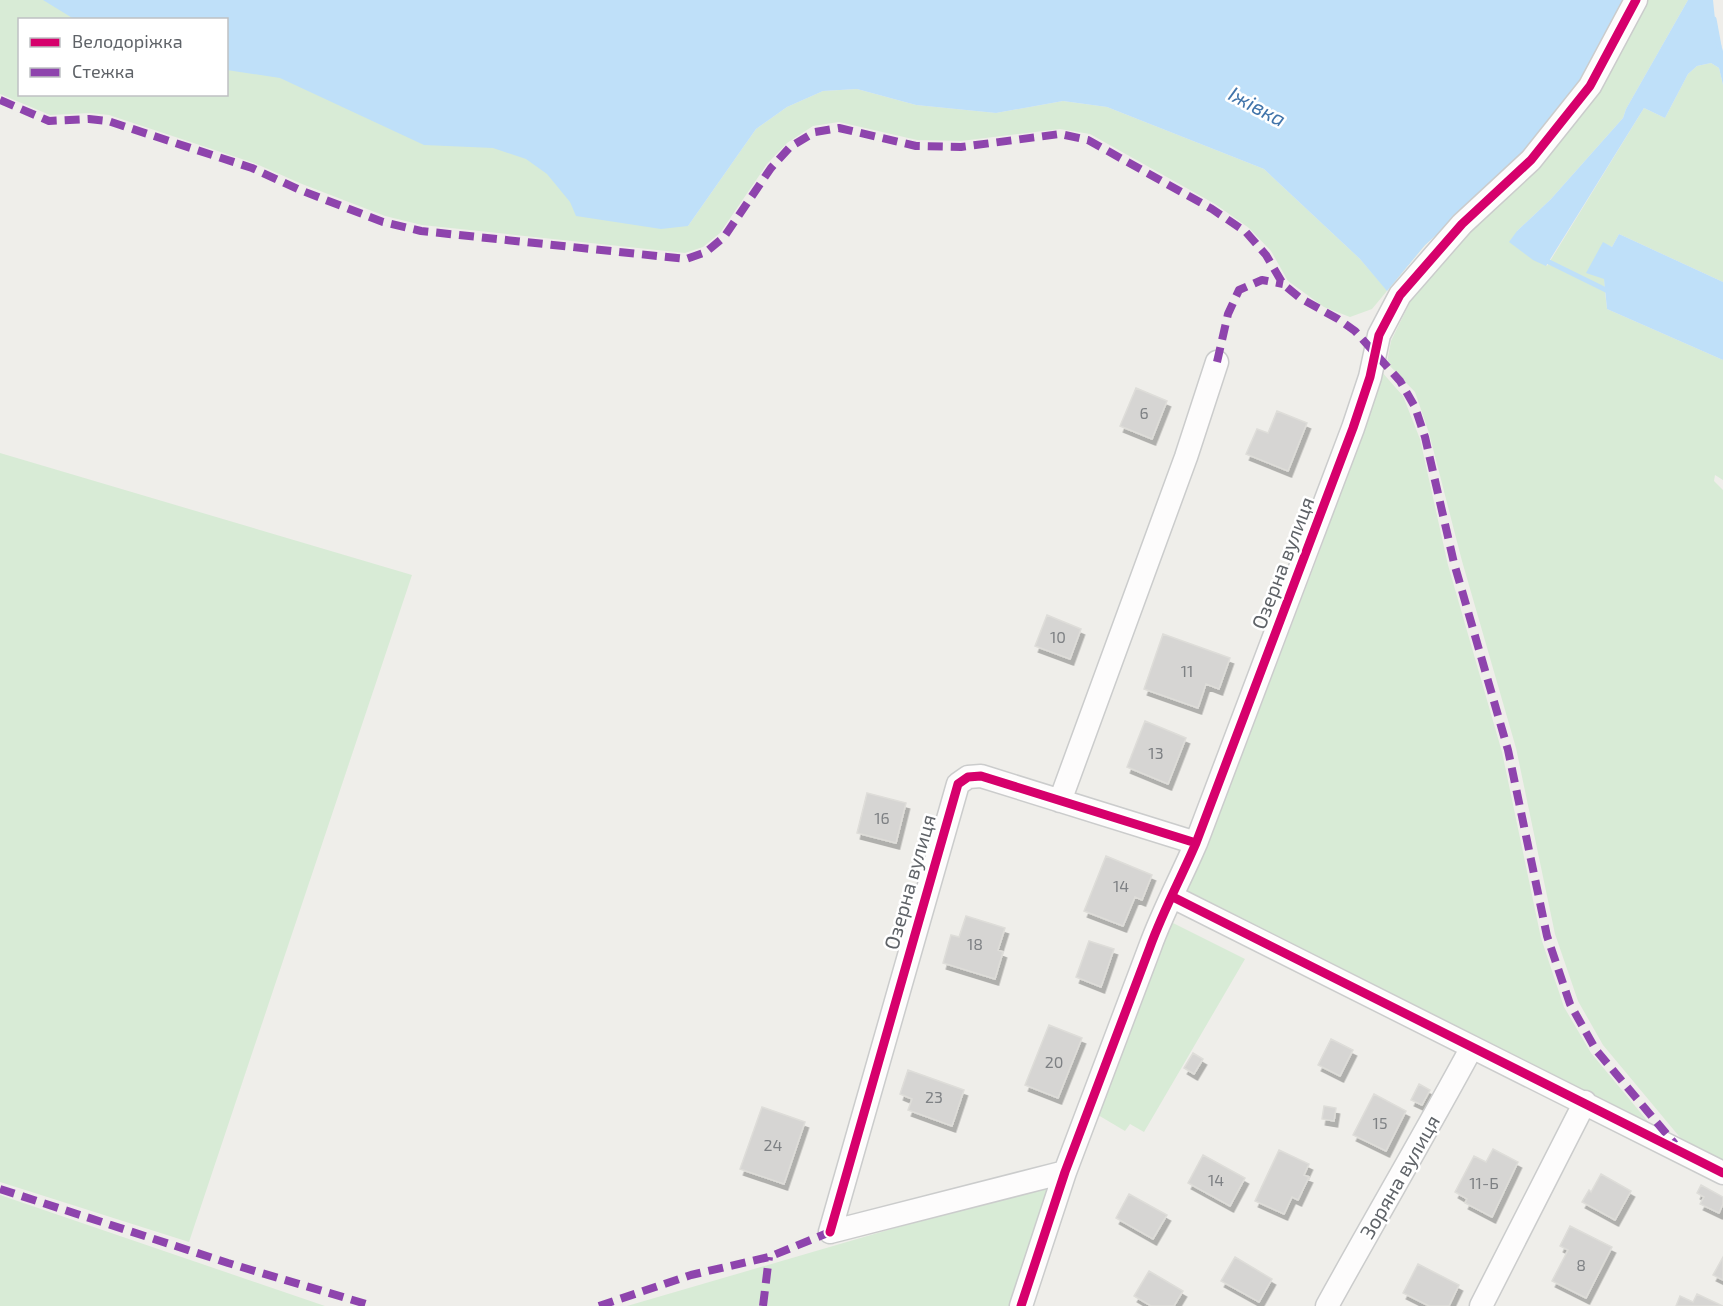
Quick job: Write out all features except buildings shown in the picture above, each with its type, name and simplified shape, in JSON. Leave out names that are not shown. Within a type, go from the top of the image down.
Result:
[{"type":"street","name":"Озерна вулиця","points":[[1021,1306],[1065,1172],[1162,915],[1173,897],[1196,843],[1353,428],[1370,377],[1379,335],[1400,295],[1462,224],[1531,160],[1590,86],[1636,0]]},
{"type":"street","points":[[1060,801],[1186,457],[1217,362]]},
{"type":"street","name":"Озерна вулиця","points":[[1065,1172],[830,1232],[958,784],[968,777],[981,776],[1196,843]]},
{"type":"street","points":[[1173,897],[1723,1173]]},
{"type":"street","name":"Зоряна вулиця","points":[[1327,1306],[1385,1201],[1420,1144],[1472,1047]]},
{"type":"street","points":[[1481,1306],[1585,1102]]},
{"type":"green space","points":[[0,0],[368,0],[688,226],[756,129],[787,107],[823,91],[857,89],[916,105],[996,113],[1063,101],[1107,107],[1264,169],[1360,259],[1387,290],[1392,260],[1457,215],[1425,245],[1372,309],[1350,317],[1324,307],[1288,281],[1271,251],[1249,228],[1215,204],[1090,134],[1060,129],[961,141],[917,140],[839,122],[813,126],[787,143],[767,164],[720,233],[703,247],[685,253],[422,225],[385,216],[254,163],[109,115],[90,113],[50,115],[0,94]]},
{"type":"green space","points":[[1645,0],[1688,0],[1623,118],[1551,199],[1517,231],[1547,266],[1644,108],[1665,118],[1688,74],[1697,66],[1711,63],[1719,68],[1723,85],[1723,282],[1619,234],[1612,247],[1603,243],[1607,309],[1723,360],[1723,480],[1715,475],[1714,481],[1723,490],[1723,1165],[1688,1147],[1603,1045],[1578,1001],[1555,934],[1516,748],[1462,561],[1429,433],[1415,392],[1387,363],[1391,341],[1412,298]]},
{"type":"green space","points":[[1381,371],[1403,396],[1420,439],[1448,565],[1502,752],[1541,938],[1564,1007],[1591,1053],[1655,1130],[1182,892],[1228,792],[1321,548]]},
{"type":"green space","points":[[0,453],[412,575],[189,1242],[0,1182]]},
{"type":"green space","points":[[1167,920],[1245,959],[1144,1132],[1130,1124],[1125,1131],[1098,1115],[1083,1155],[1080,1154]]},
{"type":"green space","points":[[1056,1181],[1015,1306],[627,1306]]},
{"type":"green space","points":[[0,1195],[325,1306],[0,1306]]},
{"type":"water","points":[[43,0],[1629,0],[1585,83],[1526,155],[1425,245],[1387,291],[1360,259],[1264,169],[1107,107],[1063,101],[996,113],[916,105],[857,89],[823,91],[787,107],[756,129],[688,226],[661,229],[576,216],[570,202],[547,174],[526,159],[493,148],[424,145],[280,78],[228,70],[228,18],[72,18]]},
{"type":"water","points":[[1688,0],[1713,0],[1716,29],[1723,51],[1723,85],[1719,68],[1711,63],[1697,66],[1688,74],[1665,118],[1644,108],[1546,266],[1533,260],[1509,242],[1517,231],[1551,199],[1623,118]]},
{"type":"water","points":[[1619,234],[1723,282],[1723,360],[1607,309],[1604,279],[1586,273],[1603,242],[1612,247]]},
{"type":"waterway","points":[[1714,19],[1719,46]]},
{"type":"waterway","name":"Іжівка","points":[[1543,259],[1610,292]]},
{"type":"marked path","points":[[0,100],[49,121],[89,119],[108,121],[252,168],[300,190],[383,222],[421,231],[686,259],[706,252],[724,237],[771,168],[790,147],[815,132],[839,128],[916,146],[961,147],[1060,134],[1088,140],[1212,209],[1246,232],[1266,255],[1283,284],[1300,298],[1355,331],[1400,381],[1415,407],[1425,437],[1454,563],[1508,750],[1547,936],[1570,1004],[1596,1050],[1675,1144]]},
{"type":"marked path","points":[[1217,362],[1228,314],[1239,290],[1262,280],[1283,284]]},
{"type":"marked path","points":[[0,1189],[228,1263],[373,1306]]},
{"type":"marked path","points":[[599,1306],[691,1275],[769,1257],[830,1232]]},
{"type":"marked path","points":[[763,1306],[769,1257]]},
{"type":"cycle path","points":[[1021,1306],[1065,1172],[1150,947],[1196,843],[1353,428],[1370,377],[1379,335],[1400,295],[1462,224],[1531,160],[1590,86],[1636,0]]},
{"type":"cycle path","points":[[830,1232],[958,784],[968,777],[981,776],[1196,843]]},
{"type":"cycle path","points":[[1173,897],[1723,1173]]}]
